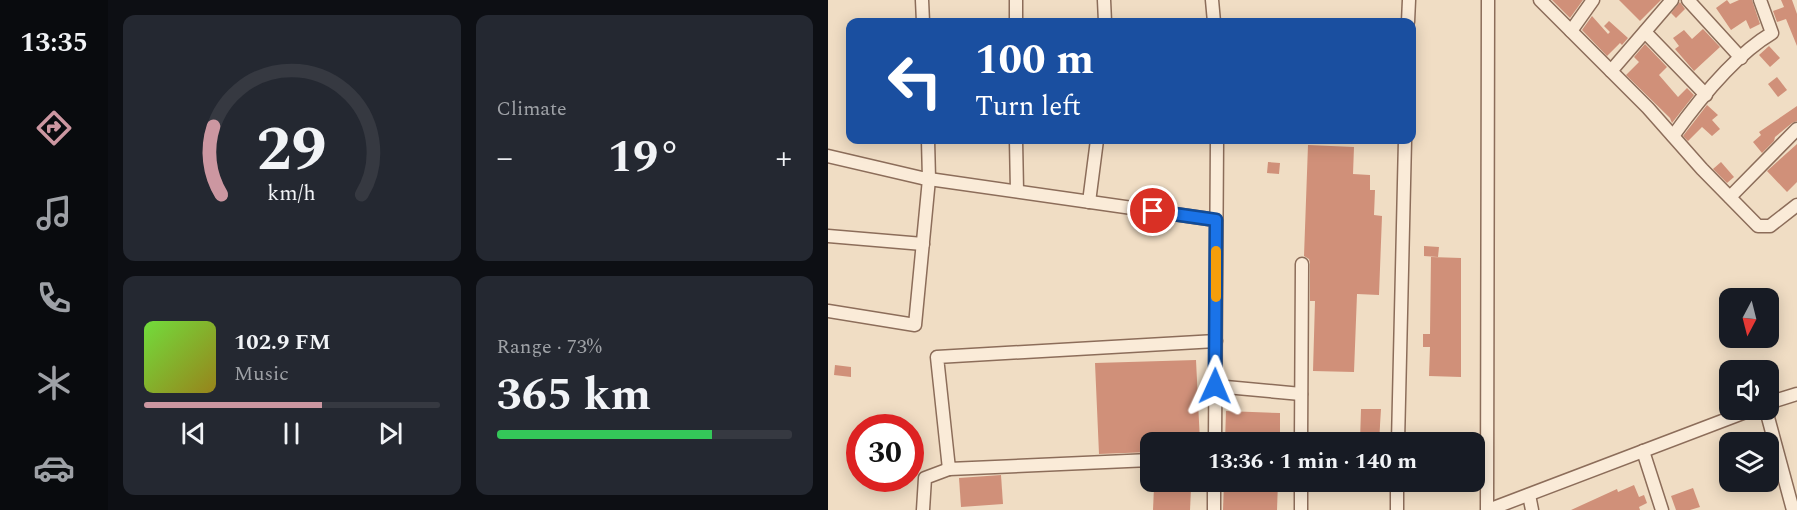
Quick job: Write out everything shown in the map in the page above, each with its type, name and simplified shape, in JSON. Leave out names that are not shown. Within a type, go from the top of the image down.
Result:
[{"type":"street","points":[[922,0],[923,18]]},
{"type":"street","points":[[1016,0],[1016,18]]},
{"type":"street","points":[[1104,0],[1105,18]]},
{"type":"street","points":[[1212,0],[1214,18]]},
{"type":"street","points":[[1408,18],[1409,0]]},
{"type":"street","points":[[1488,0],[1488,510],[1725,420]]},
{"type":"street","points":[[1540,0],[1648,108],[1758,226],[1770,226],[1797,205]]},
{"type":"street","points":[[1571,31],[1593,0]]},
{"type":"street","points":[[1611,71],[1672,0]]},
{"type":"street","points":[[1688,0],[1741,58]]},
{"type":"street","points":[[1673,136],[1696,104],[1741,58],[1772,33],[1760,0]]},
{"type":"street","points":[[1645,32],[1706,95]]},
{"type":"street","points":[[1730,197],[1797,129]]},
{"type":"street","points":[[828,311],[915,325],[929,179],[928,144]]},
{"type":"street","points":[[1016,144],[1017,191]]},
{"type":"street","points":[[1089,202],[1096,144]]},
{"type":"street","points":[[1215,432],[1217,144]]},
{"type":"street","points":[[1398,432],[1405,144]]},
{"type":"street","points":[[828,156],[929,179],[1216,220]]},
{"type":"street","points":[[828,236],[923,243]]},
{"type":"street","points":[[1301,432],[1302,264]]},
{"type":"street","points":[[950,469],[937,357],[1215,341]]},
{"type":"street","points":[[1215,386],[1301,394]]},
{"type":"street","points":[[1779,400],[1797,394]]},
{"type":"street","points":[[1769,420],[1793,510]]},
{"type":"street","points":[[1643,451],[1662,510]]},
{"type":"street","points":[[923,510],[926,478],[950,469],[1140,460]]},
{"type":"street","points":[[1214,492],[1214,510]]},
{"type":"street","points":[[1300,510],[1301,492]]},
{"type":"street","points":[[1397,510],[1398,492]]},
{"type":"street","points":[[1529,495],[1533,510]]},
{"type":"building","points":[[1552,0],[1583,0],[1570,18]]},
{"type":"building","points":[[1619,0],[1661,0],[1640,21]]},
{"type":"building","points":[[1727,0],[1730,4],[1739,0],[1752,0],[1760,24],[1750,29],[1746,20],[1731,30],[1716,8]]},
{"type":"building","points":[[1781,0],[1792,0],[1797,14],[1797,46],[1786,19],[1777,22],[1773,11],[1784,7]]},
{"type":"building","points":[[1680,2],[1685,9],[1676,18],[1671,13]]},
{"type":"building","points":[[1592,16],[1608,34],[1610,32],[1604,26],[1609,21],[1628,38],[1607,56],[1582,30]]},
{"type":"building","points":[[1703,29],[1720,47],[1694,71],[1675,49],[1679,46],[1673,38],[1684,30],[1692,39]]},
{"type":"building","points":[[1645,44],[1667,67],[1659,75],[1678,97],[1687,88],[1694,95],[1672,123],[1670,118],[1626,75],[1639,62],[1634,57]]},
{"type":"building","points":[[1769,46],[1780,58],[1770,67],[1759,55]]},
{"type":"building","points":[[1777,77],[1787,90],[1778,97],[1768,84]]},
{"type":"building","points":[[1707,105],[1718,115],[1712,120],[1720,129],[1712,136],[1702,127],[1688,141],[1683,136]]},
{"type":"building","points":[[1797,106],[1797,121],[1775,137],[1762,153],[1753,142],[1761,135],[1759,132]]},
{"type":"building","points":[[1797,144],[1797,182],[1787,192],[1767,171]]},
{"type":"building","points":[[1308,145],[1354,147],[1353,174],[1370,175],[1370,190],[1375,190],[1374,215],[1382,216],[1379,295],[1357,294],[1354,372],[1313,371],[1315,301],[1310,301],[1310,263],[1309,259],[1304,256]]},
{"type":"building","points":[[1268,162],[1280,163],[1279,174],[1267,173]]},
{"type":"building","points":[[1721,162],[1734,177],[1727,183],[1713,169]]},
{"type":"building","points":[[1424,246],[1439,247],[1438,257],[1424,256]]},
{"type":"building","points":[[1431,257],[1461,258],[1461,377],[1429,376],[1430,347],[1423,347],[1423,334],[1430,334]]},
{"type":"building","points":[[1196,360],[1200,432],[1140,432],[1140,452],[1099,454],[1095,363]]},
{"type":"building","points":[[835,365],[851,367],[851,377],[834,375]]},
{"type":"building","points":[[1361,409],[1381,409],[1380,432],[1360,432]]},
{"type":"building","points":[[1226,411],[1280,413],[1280,432],[1225,432]]},
{"type":"building","points":[[1001,475],[1003,504],[961,507],[959,478]]},
{"type":"building","points":[[1634,485],[1639,497],[1644,495],[1647,503],[1639,507],[1640,510],[1571,510],[1617,489],[1618,492]]},
{"type":"building","points":[[1693,488],[1700,507],[1676,510],[1671,496]]},
{"type":"building","points":[[1154,492],[1191,492],[1190,510],[1153,510]]},
{"type":"building","points":[[1224,492],[1278,492],[1277,510],[1223,510]]},
{"type":"slow traffic","points":[[1216,251],[1216,297]]},
{"type":"route","points":[[1153,211],[1216,220],[1215,386]]}]
